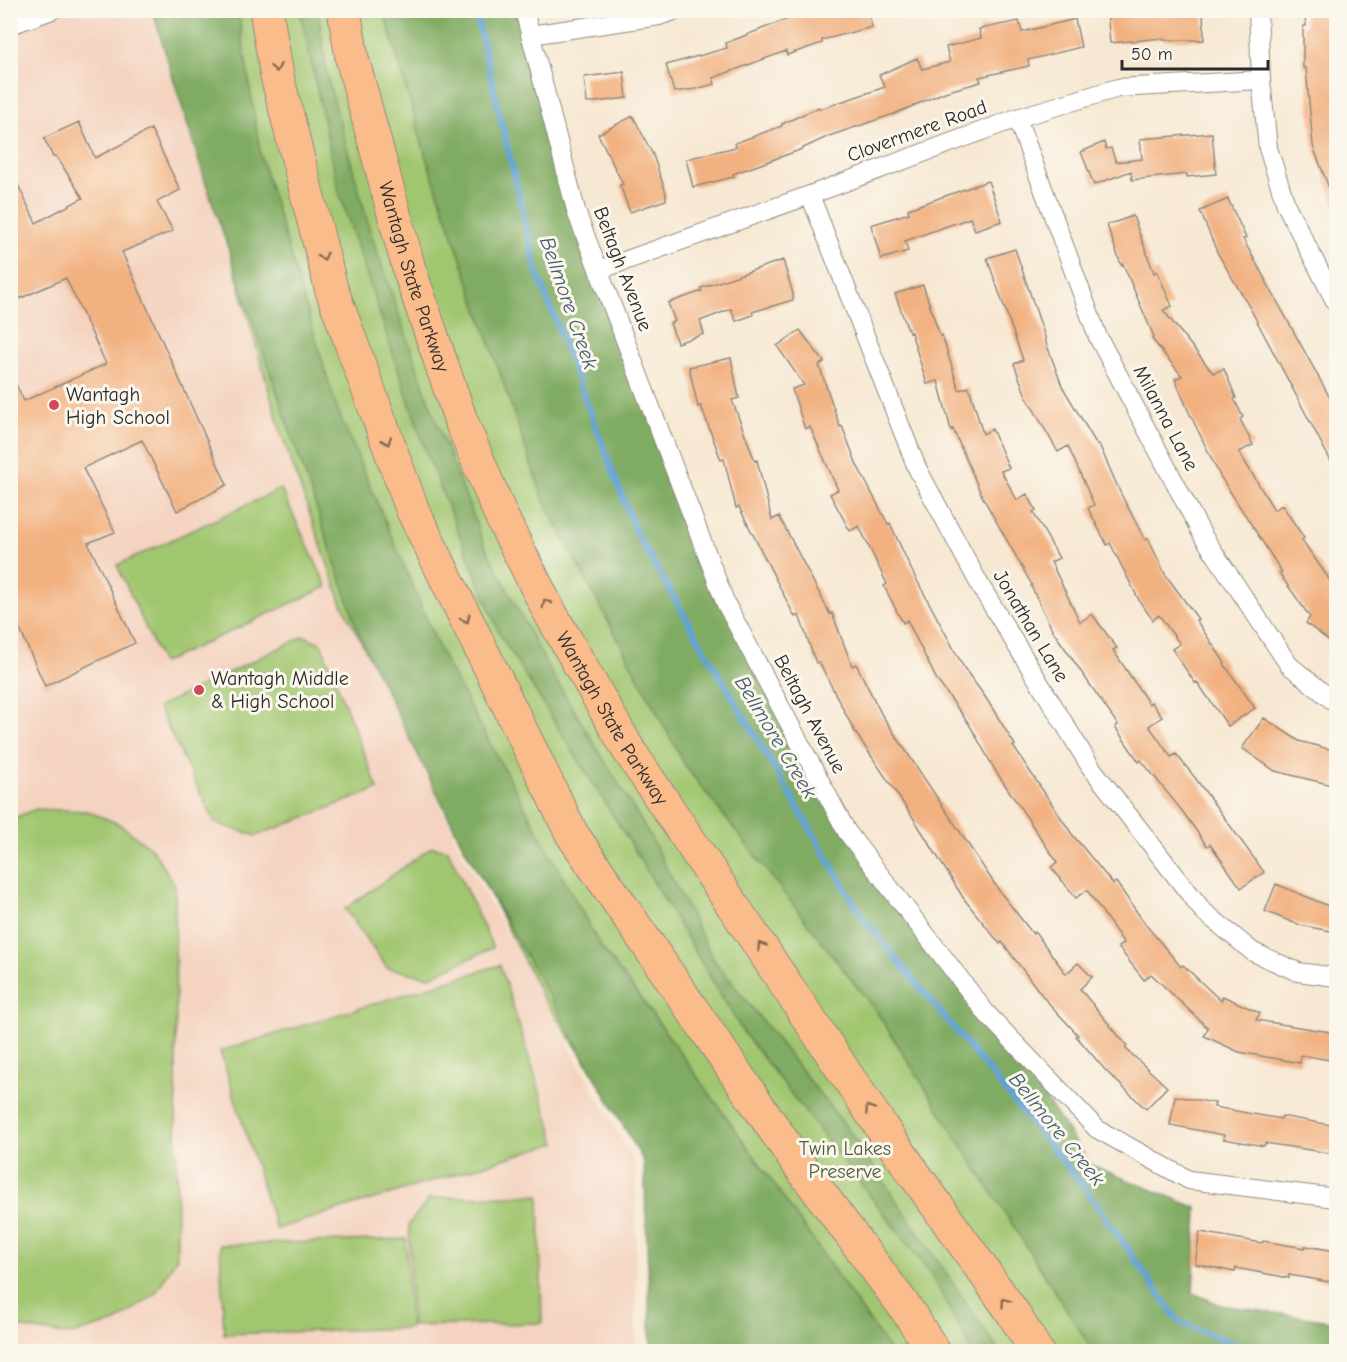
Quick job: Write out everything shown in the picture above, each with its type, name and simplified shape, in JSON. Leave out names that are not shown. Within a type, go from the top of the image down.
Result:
[{"type":"highway","points":[[266,10],[277,76],[331,288],[413,511],[567,823],[579,844],[794,1158],[907,1310],[934,1352]]},
{"type":"highway","name":"Wantagh State Parkway","points":[[344,10],[352,58],[409,269],[461,421],[502,518],[548,609],[635,758],[884,1131],[1011,1311],[1037,1352]]},
{"type":"street","points":[[10,25],[52,10]]},
{"type":"street","name":"Beltagh Avenue","points":[[524,10],[577,214],[732,615],[847,832],[987,1014],[1097,1129],[1189,1180],[1336,1198]]},
{"type":"street","points":[[530,35],[659,16],[677,10]]},
{"type":"street","points":[[1258,10],[1261,80],[1268,148],[1286,205],[1336,303]]},
{"type":"street","name":"Clovermere Road","points":[[599,270],[1017,118],[1118,88],[1261,80]]},
{"type":"street","name":"Milanna Lane","points":[[1017,118],[1098,337],[1203,536],[1290,665],[1336,701]]},
{"type":"street","name":"Jonathan Lane","points":[[810,195],[916,468],[981,587],[1090,766],[1203,911],[1253,952],[1298,972],[1336,976]]},
{"type":"shaded area","name":"Wantagh Middle & High School","points":[[50,11],[150,11],[314,526],[462,853],[636,1166],[636,1351],[11,1351],[10,24]]},
{"type":"green space","points":[[155,11],[238,11],[261,158],[336,406],[442,655],[601,947],[651,1012],[760,1164],[890,1351],[651,1351],[644,1162],[463,846],[362,642],[205,181],[155,20]]},
{"type":"green space","name":"Twin Lakes Preserve","points":[[161,11],[511,11],[623,377],[842,838],[1187,1302],[1277,1351],[655,1351],[653,1163],[542,996],[342,604],[282,436]]},
{"type":"green space","points":[[300,11],[318,11],[328,80],[371,234],[433,413],[484,544],[546,664],[650,836],[714,960],[847,1128],[999,1351],[972,1351],[930,1273],[743,1032],[631,844],[500,635],[426,452],[339,192]]},
{"type":"green space","points":[[384,11],[524,11],[577,214],[726,604],[847,832],[987,1014],[1091,1165],[1197,1208],[1193,1293],[1221,1305],[1336,1322],[1336,1351],[1093,1351],[878,1014],[686,767],[543,499],[426,157]]},
{"type":"green space","points":[[281,489],[327,587],[162,663],[117,565]]},
{"type":"green space","points":[[304,636],[321,643],[378,789],[256,836],[215,823],[158,707]]},
{"type":"green space","points":[[36,809],[87,811],[119,824],[152,849],[175,885],[177,1257],[155,1294],[116,1322],[69,1335],[22,1328],[11,1320],[11,819]]},
{"type":"green space","points":[[432,847],[448,850],[493,948],[429,977],[387,968],[345,909]]},
{"type":"green space","points":[[500,965],[556,1143],[276,1229],[220,1051]]},
{"type":"green space","points":[[539,1195],[542,1323],[412,1326],[409,1224],[430,1198]]},
{"type":"green space","points":[[406,1239],[410,1328],[224,1334],[220,1245]]},
{"type":"building","points":[[810,10],[868,10],[872,27],[822,40],[822,43],[787,55],[786,51],[713,78],[715,84],[674,92],[666,65],[727,48],[726,43]]},
{"type":"building","points":[[1107,10],[1203,10],[1204,40],[1163,40],[1163,38],[1110,43]]},
{"type":"building","points":[[1304,10],[1333,10],[1333,78],[1336,78],[1336,204],[1313,146],[1306,68],[1303,68],[1303,26],[1306,26]]},
{"type":"building","points":[[1075,19],[1081,47],[1028,60],[1029,66],[979,77],[981,82],[945,92],[894,114],[829,136],[797,151],[733,174],[734,177],[693,187],[686,159],[736,147],[735,143],[782,126],[819,107],[820,109],[885,87],[879,75],[917,58],[922,69],[950,62],[946,47],[981,38],[979,29],[1019,21],[1022,32]]},
{"type":"building","points":[[624,72],[627,98],[587,103],[584,77]]},
{"type":"building","points":[[633,116],[653,155],[666,193],[666,200],[630,212],[620,185],[623,184],[598,134]]},
{"type":"building","name":"Wantagh High School","points":[[79,122],[95,158],[151,129],[180,190],[157,202],[173,231],[122,252],[227,485],[177,511],[142,440],[83,468],[115,532],[88,543],[135,643],[45,686],[10,607],[10,372],[24,401],[106,364],[66,278],[10,303],[10,168],[36,223],[83,198],[56,156],[53,157],[44,138]]},
{"type":"building","points":[[1212,133],[1216,174],[1187,177],[1187,174],[1132,180],[1131,171],[1094,185],[1081,152],[1104,142],[1106,149],[1111,148],[1116,162],[1142,159],[1140,139]]},
{"type":"building","points":[[988,181],[1002,221],[975,230],[970,218],[905,241],[908,251],[881,259],[871,225],[909,213],[908,209]]},
{"type":"building","points":[[1228,199],[1246,238],[1243,239],[1336,409],[1336,471],[1250,308],[1218,254],[1200,211]]},
{"type":"building","points":[[1133,216],[1154,273],[1157,271],[1172,306],[1163,310],[1213,373],[1224,369],[1243,417],[1240,419],[1253,445],[1239,452],[1274,510],[1282,505],[1304,538],[1302,540],[1336,589],[1336,646],[1306,623],[1310,617],[1279,573],[1282,572],[1220,476],[1175,379],[1182,376],[1152,339],[1154,337],[1123,264],[1121,265],[1107,225]]},
{"type":"building","points":[[1015,249],[1062,386],[1097,445],[1099,444],[1120,492],[1145,540],[1148,538],[1165,574],[1198,619],[1196,620],[1224,664],[1255,708],[1228,726],[1172,649],[1180,644],[1159,615],[1153,620],[1140,602],[1110,543],[1107,545],[1088,508],[1094,505],[1068,446],[1058,452],[1026,396],[1014,364],[1023,360],[987,258]]},
{"type":"building","points":[[783,260],[793,300],[752,312],[753,315],[736,321],[731,309],[700,321],[704,334],[677,343],[670,323],[675,321],[668,303],[702,291],[701,288]]},
{"type":"building","points":[[923,285],[959,390],[969,387],[983,434],[992,429],[1009,468],[1001,471],[1017,500],[1027,494],[1036,510],[1033,512],[1059,558],[1051,562],[1080,622],[1092,614],[1117,648],[1113,650],[1149,704],[1151,702],[1162,717],[1149,726],[1171,757],[1176,754],[1196,779],[1264,872],[1241,888],[1210,844],[1207,846],[1141,760],[1139,762],[1115,727],[1118,725],[1053,631],[1032,585],[982,496],[953,429],[951,430],[938,381],[927,384],[911,332],[909,333],[895,294]]},
{"type":"building","points":[[800,330],[824,362],[819,365],[840,427],[842,426],[857,465],[888,524],[890,523],[912,571],[964,668],[986,698],[1015,745],[1013,746],[1072,834],[1113,884],[1116,882],[1146,925],[1181,967],[1183,965],[1221,1001],[1223,996],[1260,1013],[1256,1020],[1336,1033],[1336,1061],[1301,1055],[1300,1063],[1239,1052],[1204,1036],[1208,1028],[1151,974],[1144,980],[1118,947],[1124,943],[1087,890],[1076,898],[1051,867],[1057,862],[995,770],[969,724],[937,680],[907,620],[903,623],[884,586],[887,584],[859,526],[850,531],[830,494],[838,490],[810,427],[805,429],[792,389],[804,385],[777,346]]},
{"type":"building","points":[[731,358],[739,398],[732,400],[755,461],[757,460],[772,520],[779,516],[830,614],[832,613],[852,666],[856,664],[882,715],[1000,892],[1033,934],[1035,932],[1066,974],[1078,963],[1092,977],[1080,989],[1127,1046],[1125,1048],[1167,1087],[1146,1109],[1106,1071],[1076,1036],[1078,1035],[1044,998],[1002,942],[1000,944],[964,899],[914,819],[855,732],[819,662],[816,663],[799,615],[795,617],[739,507],[736,508],[724,459],[721,460],[701,406],[698,407],[689,367]]},
{"type":"building","points":[[1264,718],[1299,741],[1336,751],[1336,786],[1275,771],[1242,748]]},
{"type":"building","points":[[1276,884],[1336,909],[1336,932],[1299,925],[1265,911]]},
{"type":"building","points":[[1175,1096],[1215,1103],[1214,1107],[1336,1126],[1336,1154],[1223,1139],[1224,1135],[1170,1125]]},
{"type":"building","points":[[1200,1232],[1262,1243],[1263,1241],[1336,1251],[1336,1283],[1289,1275],[1289,1278],[1236,1268],[1235,1272],[1195,1264]]},
{"type":"waterway","name":"Bellmore Creek","points":[[475,10],[537,272],[637,535],[863,918],[1085,1188],[1179,1322],[1255,1352]]},
{"type":"place","name":"Wantagh High School","points":[[54,405]]},
{"type":"place","name":"Wantagh Middle & High School","points":[[199,690]]}]
